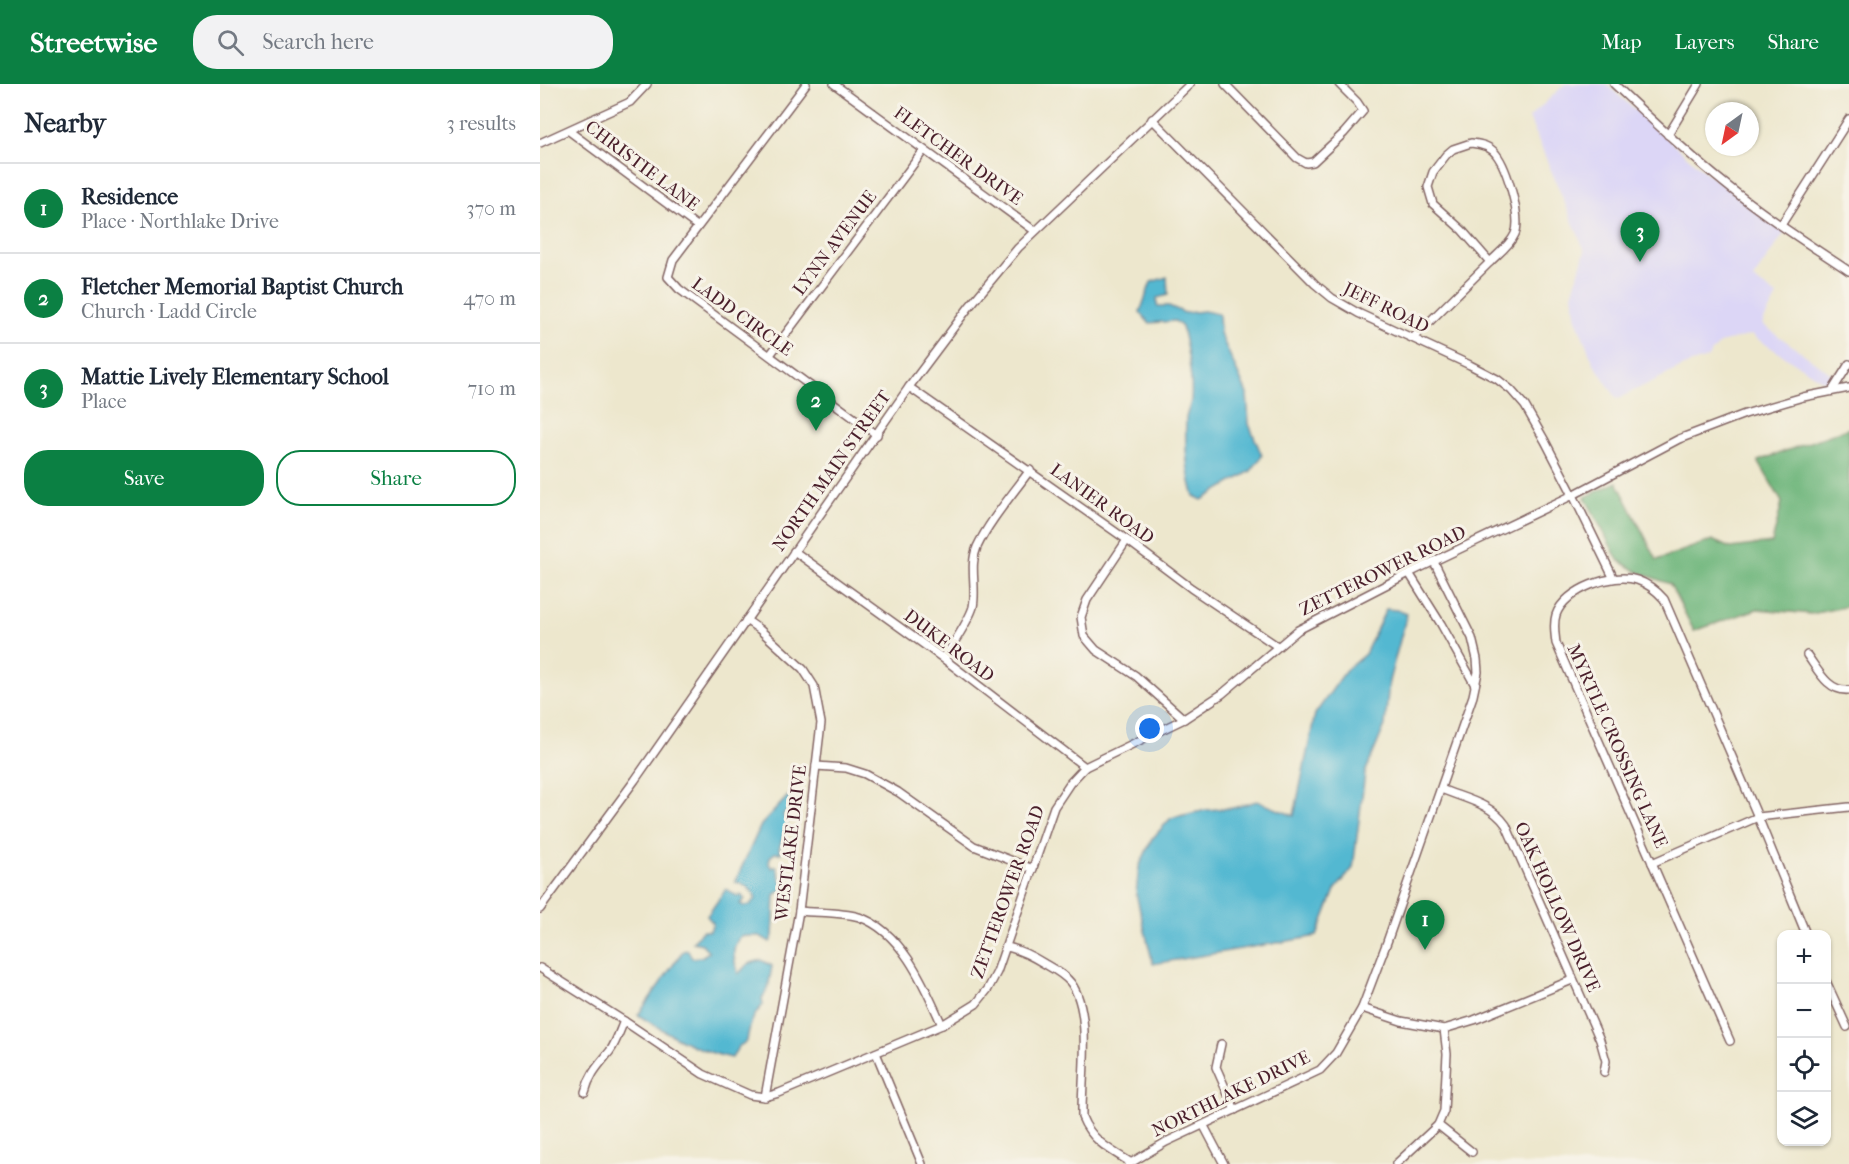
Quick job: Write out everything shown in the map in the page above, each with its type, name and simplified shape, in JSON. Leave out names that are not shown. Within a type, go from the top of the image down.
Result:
[{"type":"street","points":[[540,143],[630,102],[648,84]]},
{"type":"street","name":"LADD CIRCLE","points":[[806,84],[697,226],[673,260],[668,277],[679,289],[877,435]]},
{"type":"street","name":"FLETCHER DRIVE","points":[[834,84],[1035,231]]},
{"type":"street","name":"NORTH MAIN STREET","points":[[540,909],[635,780],[909,387],[994,276],[1035,231],[1190,84]]},
{"type":"street","points":[[1225,84],[1297,158],[1306,163],[1313,162],[1349,128],[1363,111],[1339,84]]},
{"type":"street","points":[[1614,84],[1725,184],[1849,271]]},
{"type":"street","points":[[1668,135],[1699,84]]},
{"type":"street","name":"JEFF ROAD","points":[[1152,119],[1314,284],[1346,306],[1470,365],[1497,379],[1511,390],[1525,406],[1573,495],[1613,577]]},
{"type":"street","points":[[1781,225],[1849,119]]},
{"type":"street","name":"CHRISTIE LANE","points":[[569,131],[697,226]]},
{"type":"street","points":[[1413,338],[1490,262],[1515,236],[1517,217],[1508,181],[1496,154],[1481,144],[1471,143],[1454,149],[1446,155],[1433,172],[1428,187],[1433,204],[1462,230],[1490,262]]},
{"type":"street","name":"LYNN AVENUE","points":[[770,355],[924,150]]},
{"type":"street","points":[[1832,391],[1849,364]]},
{"type":"street","name":"LANIER ROAD","points":[[909,387],[1030,470],[1191,588],[1277,646]]},
{"type":"street","name":"ZETTEROWER ROAD","points":[[765,1097],[780,1093],[942,1025],[969,1010],[983,997],[997,972],[1007,947],[1054,807],[1070,783],[1085,767],[1184,719],[1222,694],[1298,630],[1409,573],[1573,495],[1679,439],[1709,426],[1803,397],[1849,387]]},
{"type":"street","points":[[944,659],[971,613],[973,564],[976,549],[985,532],[1030,470]]},
{"type":"street","points":[[1127,540],[1088,600],[1081,617],[1084,636],[1096,650],[1136,676],[1184,719]]},
{"type":"street","name":"DUKE ROAD","points":[[794,551],[944,659],[1085,767]]},
{"type":"street","name":"NORTHLAKE DRIVE","points":[[1007,947],[1019,949],[1052,968],[1070,982],[1077,993],[1084,1036],[1082,1117],[1086,1128],[1096,1140],[1129,1163],[1166,1142],[1320,1070],[1336,1053],[1362,1008],[1441,789],[1478,672],[1472,638],[1434,562]]},
{"type":"street","points":[[1409,573],[1442,624],[1475,685]]},
{"type":"street","name":"MYRTLE CROSSING LANE","points":[[1730,1041],[1556,643],[1556,614],[1569,598],[1581,589],[1613,577],[1635,579],[1653,586],[1664,599],[1804,930]]},
{"type":"street","name":"WESTLAKE DRIVE","points":[[746,620],[803,669],[814,686],[821,723],[799,911],[765,1097]]},
{"type":"street","points":[[1807,655],[1830,686],[1844,691],[1849,690]]},
{"type":"street","points":[[816,766],[846,768],[864,774],[898,792],[974,846],[1033,869]]},
{"type":"street","name":"OAK HOLLOW DRIVE","points":[[1441,789],[1484,805],[1500,817],[1600,1040],[1606,1060],[1604,1072]]},
{"type":"street","points":[[1652,863],[1758,817],[1849,807]]},
{"type":"street","points":[[799,911],[856,916],[875,924],[890,937],[913,966],[930,996],[942,1025]]},
{"type":"street","points":[[540,968],[703,1074],[737,1090],[765,1097]]},
{"type":"street","points":[[1362,1008],[1401,1021],[1444,1029],[1474,1020],[1572,980]]},
{"type":"street","points":[[1828,984],[1847,1028]]},
{"type":"street","points":[[585,1092],[588,1081],[601,1060],[613,1047],[624,1021]]},
{"type":"street","points":[[1395,1164],[1438,1125],[1444,1111],[1447,1054],[1444,1029]]},
{"type":"street","points":[[1221,1044],[1216,1067],[1235,1110]]},
{"type":"street","points":[[876,1053],[922,1164]]},
{"type":"street","points":[[1438,1125],[1472,1152]]},
{"type":"street","points":[[1204,1126],[1224,1164]]},
{"type":"shaded area","points":[[1565,84],[1606,84],[1706,173],[1787,229],[1753,279],[1777,296],[1762,324],[1833,375],[1828,384],[1751,335],[1720,343],[1707,358],[1686,365],[1617,399],[1593,362],[1576,319],[1572,295],[1585,251],[1529,118]]},
{"type":"green space","points":[[1849,428],[1849,606],[1811,614],[1757,609],[1694,631],[1670,584],[1638,572],[1618,560],[1585,497],[1617,482],[1657,560],[1712,540],[1730,548],[1772,543],[1782,502],[1758,461]]},
{"type":"water","points":[[1167,277],[1168,295],[1157,298],[1157,306],[1169,306],[1185,313],[1204,311],[1219,314],[1220,333],[1247,394],[1249,424],[1262,456],[1251,471],[1202,500],[1194,496],[1188,468],[1186,418],[1191,400],[1191,383],[1182,327],[1175,321],[1149,323],[1140,312],[1151,282]]},
{"type":"water","points":[[1386,609],[1407,614],[1389,681],[1385,725],[1365,773],[1353,868],[1335,890],[1317,936],[1153,964],[1136,894],[1139,867],[1152,839],[1171,818],[1206,810],[1233,808],[1257,801],[1294,816],[1315,714],[1347,669],[1365,654]]},
{"type":"water","points":[[788,796],[790,807],[783,815],[787,824],[779,849],[781,853],[775,853],[770,857],[769,864],[772,868],[776,866],[784,888],[775,895],[773,936],[770,942],[760,936],[741,936],[734,950],[738,974],[748,964],[761,960],[772,966],[768,989],[762,998],[763,1005],[752,1022],[747,1041],[738,1047],[732,1058],[719,1055],[683,1041],[638,1015],[683,951],[688,950],[692,958],[701,957],[709,952],[702,944],[693,942],[702,931],[710,931],[713,923],[707,916],[726,889],[745,899],[740,904],[743,906],[750,905],[756,898],[748,887],[735,882],[761,825]]},
{"type":"place","name":"Mattie Lively Elementary School","points":[[1640,262]]},
{"type":"place","name":"Fletcher Memorial Baptist Church","points":[[816,431]]},
{"type":"place","name":"Residence","points":[[1425,950]]}]
